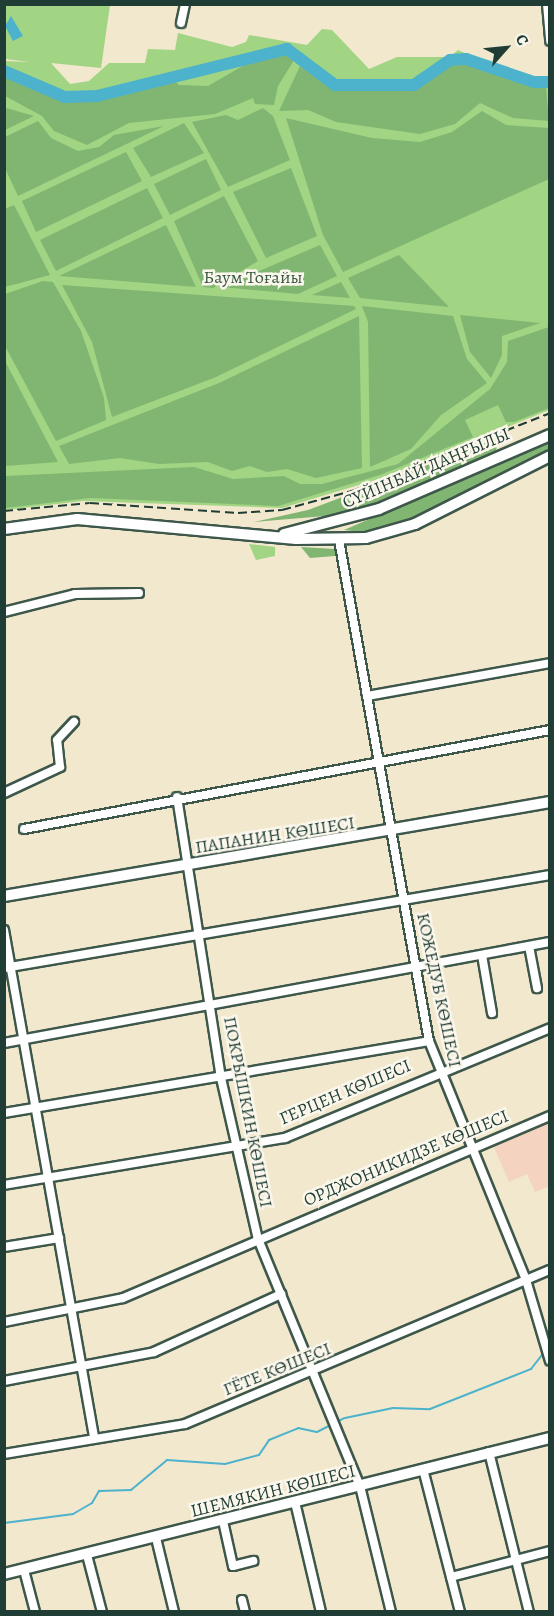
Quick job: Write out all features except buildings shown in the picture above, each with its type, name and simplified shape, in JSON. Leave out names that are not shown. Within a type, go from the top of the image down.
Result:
[{"type":"main road","name":"СҮЙІНБАЙ ДАҢҒЫЛЫ","points":[[278,535],[379,509],[549,435]]},
{"type":"main road","name":"СҮЙІНБАЙ ДАҢҒЫЛЫ","points":[[4,529],[77,519],[339,540],[415,524],[549,456]]},
{"type":"main road","name":"ПАПАНИН КӨШЕСІ","points":[[4,896],[391,833],[549,802]]},
{"type":"main road","name":"ШЕМЯКИН КӨШЕСІ","points":[[4,1574],[156,1538],[549,1438]]},
{"type":"street","points":[[181,23],[184,4]]},
{"type":"street","points":[[547,4],[549,41]]},
{"type":"street","name":"КОЖЕДУБ КӨШЕСІ","points":[[339,540],[429,1041],[438,1071],[470,1150],[526,1280],[549,1358]]},
{"type":"street","points":[[4,612],[75,594],[139,593]]},
{"type":"street","points":[[367,696],[549,663]]},
{"type":"street","points":[[4,793],[60,767],[57,740],[74,722]]},
{"type":"street","points":[[24,829],[177,797],[549,730]]},
{"type":"street","name":"ПОКРЫШКИН КӨШЕСІ","points":[[177,797],[221,1078],[258,1239],[336,1423],[360,1486],[391,1611]]},
{"type":"street","points":[[8,968],[549,875]]},
{"type":"street","points":[[4,930],[8,968],[37,1107],[94,1437]]},
{"type":"street","points":[[4,1043],[415,969],[549,942]]},
{"type":"street","points":[[529,946],[537,988]]},
{"type":"street","points":[[482,955],[492,1013]]},
{"type":"street","name":"ГЕРЦЕН КӨШЕСІ","points":[[4,1185],[309,1130],[438,1071],[549,1028]]},
{"type":"street","points":[[4,1113],[429,1041]]},
{"type":"street","name":"ОРДЖОНИКИДЗЕ КӨШЕСІ","points":[[4,1322],[73,1311],[123,1298],[549,1116]]},
{"type":"street","points":[[4,1246],[59,1238]]},
{"type":"street","name":"ГЁТЕ КӨШЕСІ","points":[[4,1454],[94,1437],[184,1424],[314,1373],[549,1270]]},
{"type":"street","points":[[4,1381],[83,1369],[154,1352],[281,1294]]},
{"type":"street","points":[[489,1452],[529,1611]]},
{"type":"street","points":[[423,1469],[460,1611]]},
{"type":"street","points":[[295,1502],[321,1611]]},
{"type":"street","points":[[223,1521],[233,1566],[253,1561]]},
{"type":"street","points":[[156,1538],[174,1611]]},
{"type":"street","points":[[451,1576],[549,1551]]},
{"type":"street","points":[[87,1555],[102,1611]]},
{"type":"street","points":[[24,1570],[35,1611]]},
{"type":"street","points":[[242,1600],[245,1611]]},
{"type":"shaded area","points":[[549,1122],[549,1186],[535,1192],[527,1174],[509,1182],[493,1145]]},
{"type":"green space","name":"Баум Тоғайы","points":[[4,5],[110,5],[101,68],[51,63],[70,84],[89,81],[109,63],[145,63],[148,49],[175,50],[178,33],[232,47],[246,42],[249,35],[307,45],[322,29],[332,30],[369,69],[397,57],[450,57],[458,50],[522,79],[549,83],[549,410],[382,478],[282,508],[83,501],[5,510],[5,61],[30,62],[5,59]]},
{"type":"green space","points":[[287,55],[294,60],[278,86],[274,105],[255,104],[253,98],[215,114],[129,123],[87,145],[54,131],[42,116],[5,96],[5,75],[65,100],[95,100],[173,79],[179,85],[208,86],[246,64]]},
{"type":"green space","points":[[465,63],[546,87],[549,121],[513,118],[480,103],[455,124],[420,134],[336,122],[308,110],[279,111],[300,66],[334,90],[417,88],[451,65]]},
{"type":"green space","points":[[4,107],[6,108],[34,116],[5,130]]},
{"type":"green space","points":[[263,108],[273,116],[290,160],[228,187],[192,122],[226,115],[238,120]]},
{"type":"green space","points":[[482,111],[506,125],[549,128],[549,179],[343,272],[323,235],[286,118],[372,138],[420,142],[452,132]]},
{"type":"green space","points":[[38,121],[51,138],[78,151],[99,147],[114,135],[164,126],[18,196],[5,168],[5,137]]},
{"type":"green space","points":[[184,123],[204,153],[151,177],[133,148]]},
{"type":"green space","points":[[126,152],[142,181],[36,232],[22,201]]},
{"type":"green space","points":[[206,159],[221,190],[170,215],[154,184]]},
{"type":"green space","points":[[291,168],[317,236],[266,258],[233,192]]},
{"type":"green space","points":[[147,188],[163,218],[56,271],[40,240]]},
{"type":"green space","points":[[224,196],[258,261],[213,288],[203,287],[174,221]]},
{"type":"green space","points":[[14,205],[50,275],[5,287],[5,209]]},
{"type":"green space","points":[[166,225],[196,287],[59,276]]},
{"type":"green space","points":[[320,245],[337,276],[298,294],[222,287]]},
{"type":"green space","points":[[399,255],[449,307],[360,298],[348,278]]},
{"type":"green space","points":[[43,281],[53,282],[81,331],[104,398],[106,420],[56,441],[5,346],[5,294]]},
{"type":"green space","points":[[341,282],[350,298],[312,295]]},
{"type":"green space","points":[[62,285],[354,306],[356,309],[216,377],[112,417],[92,342]]},
{"type":"green space","points":[[362,306],[453,316],[467,359],[487,383],[441,415],[411,449],[370,467],[368,322]]},
{"type":"green space","points":[[460,315],[540,323],[502,336],[502,355],[491,378],[470,352]]},
{"type":"green space","points":[[359,316],[362,468],[316,478],[287,469],[267,472],[250,466],[232,471],[208,462],[159,464],[120,458],[69,464],[59,446],[219,383]]},
{"type":"green space","points":[[549,327],[549,408],[514,422],[506,422],[498,405],[465,420],[473,437],[380,475],[278,506],[90,498],[5,508],[6,476],[194,467],[233,479],[284,476],[300,484],[322,484],[398,464],[490,389],[507,362],[508,341]]},
{"type":"green space","points":[[5,361],[58,462],[5,466]]},
{"type":"green space","points":[[499,438],[496,451],[349,514],[254,522],[308,510]]},
{"type":"green space","points":[[549,442],[549,451],[407,524],[369,533],[344,530]]},
{"type":"green space","points":[[249,544],[275,547],[275,556],[256,560]]},
{"type":"green space","points":[[301,547],[335,549],[335,556],[310,558]]},
{"type":"water","points":[[11,16],[23,36],[13,41],[5,26]]},
{"type":"waterway","points":[[4,71],[65,97],[97,96],[287,49],[335,85],[414,85],[450,60],[466,59],[534,82],[550,82]]},
{"type":"waterway","points":[[4,1523],[73,1514],[92,1503],[99,1491],[131,1490],[167,1460],[225,1464],[259,1455],[269,1440],[298,1428],[317,1432],[345,1418],[393,1408],[430,1409],[531,1369],[545,1351]]},
{"type":"railway","points":[[4,511],[90,503],[238,513],[282,510],[355,490],[550,413]]}]
